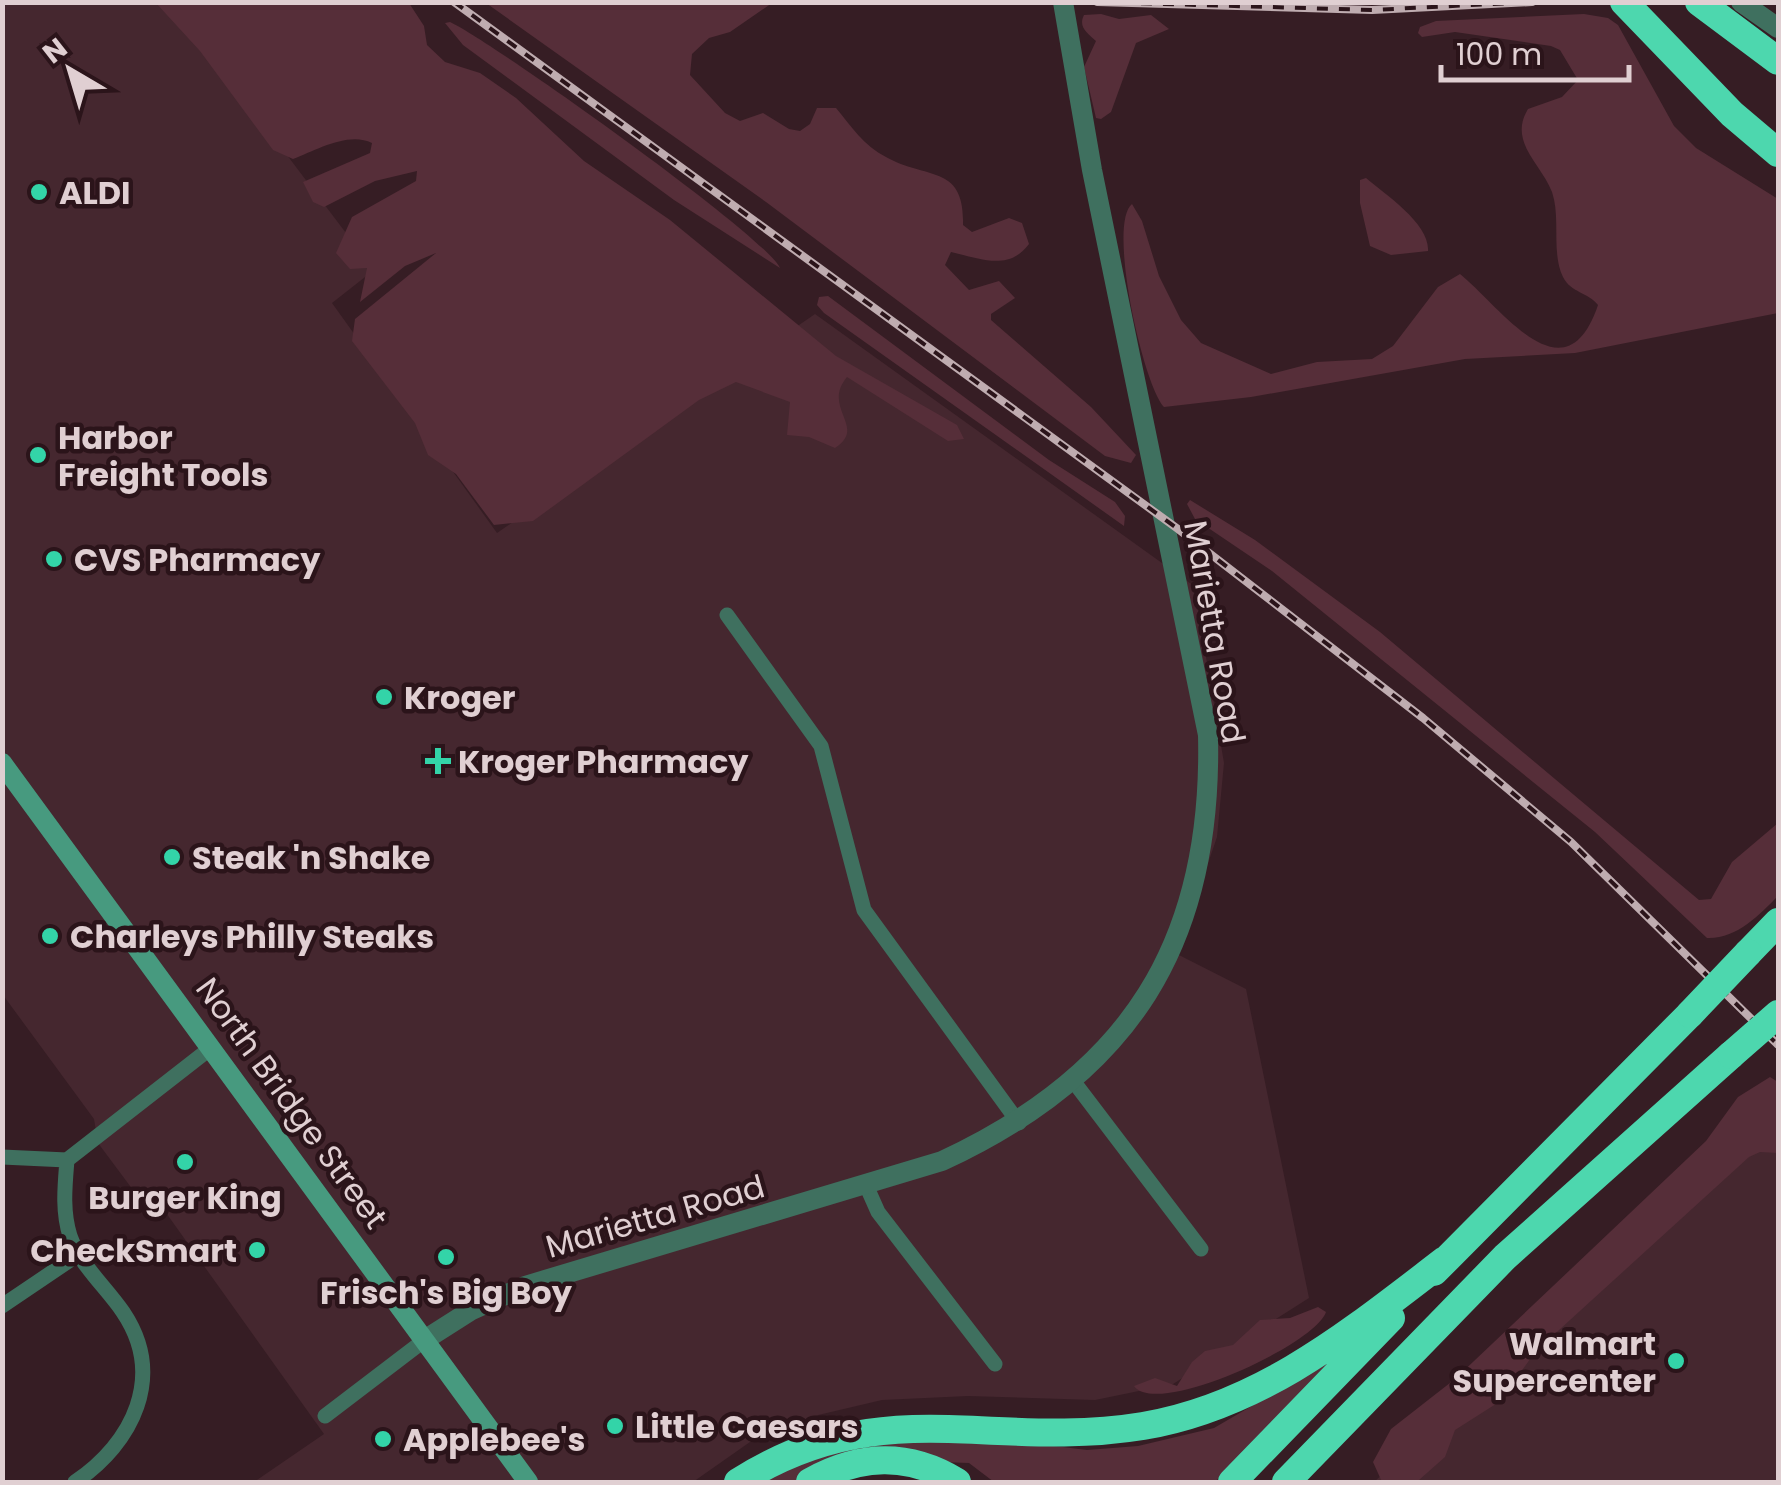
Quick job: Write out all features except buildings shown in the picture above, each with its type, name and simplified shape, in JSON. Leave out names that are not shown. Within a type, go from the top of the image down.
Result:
[{"type":"highway","points":[[1624,2],[1732,114],[1778,153]]},
{"type":"highway","points":[[1698,2],[1778,61]]},
{"type":"highway","points":[[1232,1482],[1778,922]]},
{"type":"highway","points":[[1286,1482],[1505,1257],[1778,1014]]},
{"type":"highway","points":[[738,1482],[800,1449],[857,1433],[902,1426],[1103,1432],[1200,1412],[1288,1375],[1445,1260]]},
{"type":"highway","points":[[1298,1482],[1336,1432]]},
{"type":"highway","points":[[810,1482],[828,1472],[878,1458],[935,1468],[957,1482]]},
{"type":"main road","name":"North Bridge Street","points":[[2,762],[528,1482]]},
{"type":"street","name":"Marietta Road","points":[[426,1340],[470,1311],[524,1286],[942,1162],[1019,1122],[1074,1082],[1130,1021],[1164,964],[1202,856],[1208,736],[1092,170],[1063,2]]},
{"type":"street","points":[[1742,2],[1778,28]]},
{"type":"street","points":[[728,615],[821,746],[864,910],[1019,1122]]},
{"type":"street","points":[[2,1158],[67,1160],[212,1047]]},
{"type":"street","points":[[1074,1082],[1201,1248]]},
{"type":"street","points":[[67,1160],[65,1217],[79,1254],[133,1329],[144,1366],[132,1425],[112,1452],[75,1482]]},
{"type":"street","points":[[866,1185],[878,1212],[994,1364]]},
{"type":"street","points":[[2,1306],[79,1254]]},
{"type":"street","points":[[325,1416],[426,1340]]},
{"type":"shaded area","points":[[2,3],[167,3],[184,19],[374,270],[332,303],[497,533],[815,314],[1194,586],[1224,763],[1217,837],[1177,954],[1246,989],[1309,1298],[1173,1384],[1095,1400],[968,1396],[882,1400],[814,1416],[750,1442],[693,1482],[254,1482],[324,1434],[164,1210],[149,1193],[133,1190],[98,1143],[94,1119],[3,995]]},
{"type":"shaded area","points":[[156,3],[409,3],[424,26],[427,45],[445,62],[480,73],[516,98],[584,161],[670,220],[836,356],[957,425],[964,439],[948,441],[847,377],[839,398],[847,432],[835,448],[809,437],[787,435],[790,402],[736,382],[699,400],[533,521],[494,525],[456,474],[428,455],[415,423],[352,341],[355,319],[436,253],[405,266],[360,302],[367,268],[350,269],[336,253],[352,217],[416,181],[417,171],[375,181],[324,207],[313,202],[303,182],[370,153],[372,143],[343,140],[293,159],[273,150],[200,51]]},
{"type":"shaded area","points":[[486,3],[772,3],[730,32],[709,38],[692,54],[690,75],[725,113],[740,121],[763,113],[789,129],[800,131],[810,124],[817,108],[836,108],[878,152],[950,183],[958,192],[963,225],[972,232],[1009,218],[1022,223],[1029,244],[1012,258],[993,261],[951,252],[945,265],[969,290],[999,281],[1015,298],[991,314],[991,320],[1091,407],[1136,455],[1131,463],[1105,456],[766,202]]},
{"type":"shaded area","points":[[1584,14],[1608,18],[1618,25],[1674,126],[1696,148],[1778,199],[1778,313],[1575,353],[1465,359],[1251,397],[1164,407],[1147,368],[1131,304],[1124,241],[1125,218],[1132,204],[1142,221],[1159,276],[1181,320],[1201,343],[1271,374],[1317,362],[1372,359],[1393,346],[1438,287],[1460,274],[1513,324],[1550,347],[1568,346],[1584,333],[1598,305],[1570,286],[1559,268],[1552,192],[1528,152],[1522,132],[1528,109],[1562,97],[1578,80],[1560,50],[1551,46],[1455,32],[1422,37],[1418,33],[1420,27],[1436,21]]},
{"type":"shaded area","points":[[1084,15],[1119,19],[1151,15],[1169,29],[1136,43],[1111,112],[1101,119],[1096,118],[1084,67],[1096,41],[1082,23]]},
{"type":"shaded area","points":[[450,22],[570,100],[681,182],[764,249],[780,268],[674,200],[463,45],[445,23]]},
{"type":"shaded area","points":[[1366,178],[1415,221],[1427,241],[1428,251],[1391,255],[1370,246],[1360,203],[1360,180]]},
{"type":"shaded area","points":[[828,296],[1049,460],[1115,502],[1125,516],[1124,526],[824,313],[817,305],[819,297]]},
{"type":"shaded area","points":[[1190,500],[1255,540],[1380,632],[1699,900],[1711,899],[1732,862],[1778,823],[1778,896],[1738,930],[1707,938],[1595,832],[1272,571],[1195,519],[1187,504]]},
{"type":"shaded area","points":[[1770,1077],[1778,1082],[1778,1153],[1760,1152],[1749,1157],[1536,1351],[1499,1402],[1455,1430],[1445,1457],[1419,1480],[1382,1482],[1373,1462],[1391,1429],[1455,1379],[1706,1141],[1738,1097]]},
{"type":"shaded area","points":[[1762,1124],[1778,1143],[1778,1482],[1374,1482]]},
{"type":"shaded area","points":[[1318,1307],[1326,1312],[1316,1326],[1295,1342],[1235,1373],[1172,1392],[1148,1393],[1134,1386],[1155,1378],[1177,1386],[1192,1362],[1205,1351],[1233,1345],[1260,1320],[1290,1318]]},
{"type":"shaded area","points":[[1341,1354],[1215,1482],[994,1482],[969,1463],[941,1462],[799,1482],[757,1482],[828,1448],[967,1435],[1087,1450],[1138,1446],[1214,1428]]},
{"type":"railway","points":[[454,2],[1178,529],[1423,718],[1571,842],[1778,1045]]},
{"type":"railway","points":[[1097,2],[1372,10],[1532,2]]},
{"type":"place","name":"ALDI","points":[[39,192]]},
{"type":"place","name":"Harbor Freight Tools","points":[[38,455]]},
{"type":"place","name":"CVS Pharmacy","points":[[54,559]]},
{"type":"place","name":"Kroger","points":[[384,697]]},
{"type":"place","name":"Kroger Pharmacy","points":[[438,761]]},
{"type":"place","name":"Steak 'n Shake","points":[[172,857]]},
{"type":"place","name":"Charleys Philly Steaks","points":[[50,936]]},
{"type":"place","name":"Burger King","points":[[185,1162]]},
{"type":"place","name":"CheckSmart","points":[[257,1250]]},
{"type":"place","name":"Frisch's Big Boy","points":[[446,1257]]},
{"type":"place","name":"Walmart Supercenter","points":[[1676,1361]]},
{"type":"place","name":"Little Caesars","points":[[615,1426]]},
{"type":"place","name":"Applebee's","points":[[383,1439]]}]
